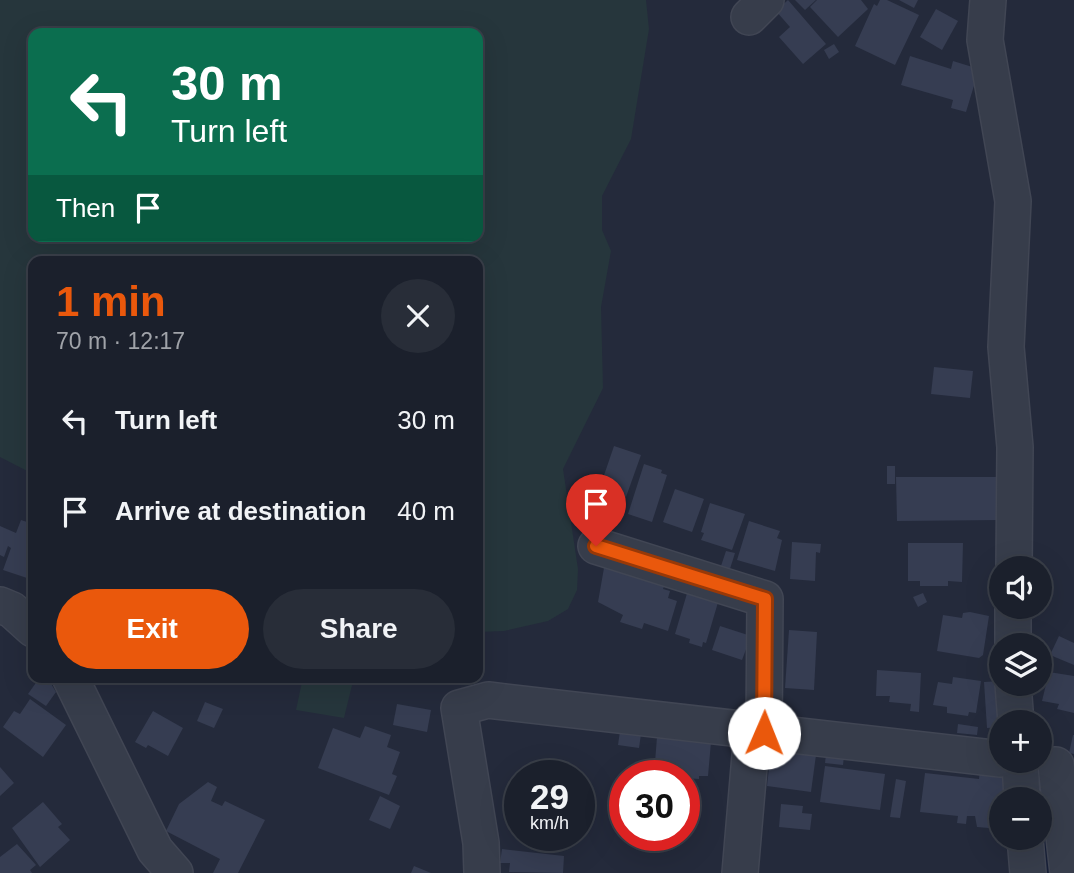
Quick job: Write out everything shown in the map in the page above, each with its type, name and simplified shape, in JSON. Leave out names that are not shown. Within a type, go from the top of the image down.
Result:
[{"type":"street","points":[[988,0],[985,40],[1013,201],[1006,347],[1015,447],[1014,556]]},
{"type":"street","points":[[596,546],[765,599],[758,732],[740,873]]},
{"type":"street","points":[[0,605],[28,625]]},
{"type":"street","points":[[73,683],[155,850],[175,873]]},
{"type":"street","points":[[482,873],[481,843],[459,708],[488,700],[989,758]]},
{"type":"street","points":[[1065,767],[1068,873]]},
{"type":"street","points":[[1026,850],[1028,873]]},
{"type":"shaded area","points":[[0,0],[646,0],[649,29],[631,139],[602,196],[602,230],[611,251],[601,307],[603,388],[563,469],[578,569],[577,590],[568,609],[548,621],[504,631],[483,632],[483,256],[28,256],[28,471],[0,457]]},
{"type":"shaded area","points":[[302,683],[353,683],[344,718],[296,710]]},
{"type":"building","points":[[788,0],[826,44],[803,64],[779,37],[790,27],[776,11]]},
{"type":"building","points":[[795,0],[816,0],[805,10]]},
{"type":"building","points":[[817,0],[861,0],[868,9],[838,37],[810,7]]},
{"type":"building","points":[[880,0],[887,0],[919,15],[895,65],[855,46],[874,4],[877,6]]},
{"type":"building","points":[[899,0],[918,0],[914,8]]},
{"type":"building","points":[[936,9],[958,21],[942,50],[920,37]]},
{"type":"building","points":[[834,44],[839,52],[829,59],[824,50]]},
{"type":"building","points":[[910,56],[951,69],[953,61],[979,69],[966,112],[951,108],[953,100],[901,85]]},
{"type":"building","points":[[934,367],[973,371],[970,398],[931,394]]},
{"type":"building","points":[[614,446],[641,455],[626,497],[600,487]]},
{"type":"building","points":[[644,464],[662,470],[661,473],[667,475],[652,522],[628,514]]},
{"type":"building","points":[[887,466],[895,466],[895,484],[887,484]]},
{"type":"building","points":[[896,477],[1000,477],[1000,520],[897,521]]},
{"type":"building","points":[[675,489],[704,499],[692,532],[663,522]]},
{"type":"building","points":[[710,503],[745,514],[732,550],[701,540]]},
{"type":"building","points":[[21,520],[28,522],[28,578],[3,570],[11,548],[8,546],[4,557],[0,555],[0,526],[16,533]]},
{"type":"building","points":[[749,521],[780,531],[777,538],[782,540],[775,571],[737,560]]},
{"type":"building","points":[[792,542],[821,544],[820,553],[816,552],[815,581],[790,579]]},
{"type":"building","points":[[908,543],[963,543],[962,582],[948,581],[948,586],[920,586],[920,581],[908,581]]},
{"type":"building","points":[[726,551],[735,553],[729,572],[720,569]]},
{"type":"building","points":[[604,568],[665,584],[663,589],[670,591],[668,598],[677,601],[668,631],[644,623],[642,629],[620,622],[623,615],[598,602]]},
{"type":"building","points":[[688,590],[719,599],[706,643],[703,642],[702,647],[675,634]]},
{"type":"building","points":[[923,593],[927,602],[918,607],[913,597]]},
{"type":"building","points":[[963,613],[989,616],[983,655],[979,658],[937,651],[943,615],[962,618]]},
{"type":"building","points":[[720,626],[751,636],[742,660],[712,650]]},
{"type":"building","points":[[789,630],[817,632],[814,690],[785,688]]},
{"type":"building","points":[[1059,636],[1074,643],[1074,665],[1052,656]]},
{"type":"building","points":[[877,670],[921,673],[919,712],[910,711],[911,704],[889,702],[890,696],[876,696]]},
{"type":"building","points":[[1052,672],[1074,676],[1074,713],[1057,709],[1059,704],[1042,701],[1043,696],[1052,696]]},
{"type":"building","points":[[953,677],[981,681],[976,713],[969,712],[968,716],[947,713],[947,707],[933,705],[938,682],[952,684]]},
{"type":"building","points":[[984,682],[989,682],[989,696],[1001,696],[1001,710],[989,710],[989,728],[987,728]]},
{"type":"building","points":[[36,683],[51,683],[56,692],[46,706],[28,694]]},
{"type":"building","points":[[30,699],[66,725],[43,757],[3,727],[14,711],[20,714]]},
{"type":"building","points":[[205,702],[223,709],[214,728],[197,721]]},
{"type":"building","points":[[397,704],[431,710],[427,732],[393,725]]},
{"type":"building","points":[[153,711],[183,728],[168,756],[148,745],[146,748],[135,742]]},
{"type":"building","points":[[958,724],[978,727],[977,735],[957,733]]},
{"type":"building","points":[[365,726],[391,735],[387,747],[400,752],[392,774],[397,776],[389,795],[318,768],[333,728],[360,738]]},
{"type":"building","points":[[620,731],[641,734],[639,748],[618,745]]},
{"type":"building","points":[[1074,735],[1074,754],[1069,753]]},
{"type":"building","points":[[657,737],[711,742],[708,776],[700,776],[700,760],[655,760]]},
{"type":"building","points":[[771,750],[816,755],[811,792],[767,786]]},
{"type":"building","points":[[826,754],[844,756],[843,765],[825,763]]},
{"type":"building","points":[[825,766],[885,774],[880,810],[820,802]]},
{"type":"building","points":[[0,767],[14,783],[0,796]]},
{"type":"building","points":[[980,770],[1005,773],[1003,786],[1010,787],[989,787],[989,828],[977,827],[975,816],[967,816],[966,824],[957,823],[958,816],[920,812],[925,773],[979,779]]},
{"type":"building","points":[[896,779],[906,781],[900,818],[890,817]]},
{"type":"building","points":[[208,782],[217,787],[211,801],[222,806],[225,801],[265,820],[238,873],[213,873],[220,859],[166,831],[179,804]]},
{"type":"building","points":[[380,796],[400,806],[390,829],[369,820]]},
{"type":"building","points":[[43,802],[62,824],[58,827],[70,840],[40,867],[12,828]]},
{"type":"building","points":[[781,804],[803,806],[802,813],[812,814],[810,830],[779,827]]},
{"type":"building","points":[[17,844],[36,865],[30,870],[32,873],[0,873],[0,857]]},
{"type":"building","points":[[502,849],[564,856],[563,873],[509,872],[510,863],[500,863]]},
{"type":"building","points":[[414,866],[431,873],[411,873]]},
{"type":"waterway","points":[[1040,785],[1049,873]]},
{"type":"route","points":[[596,546],[765,599],[764,733]]}]
